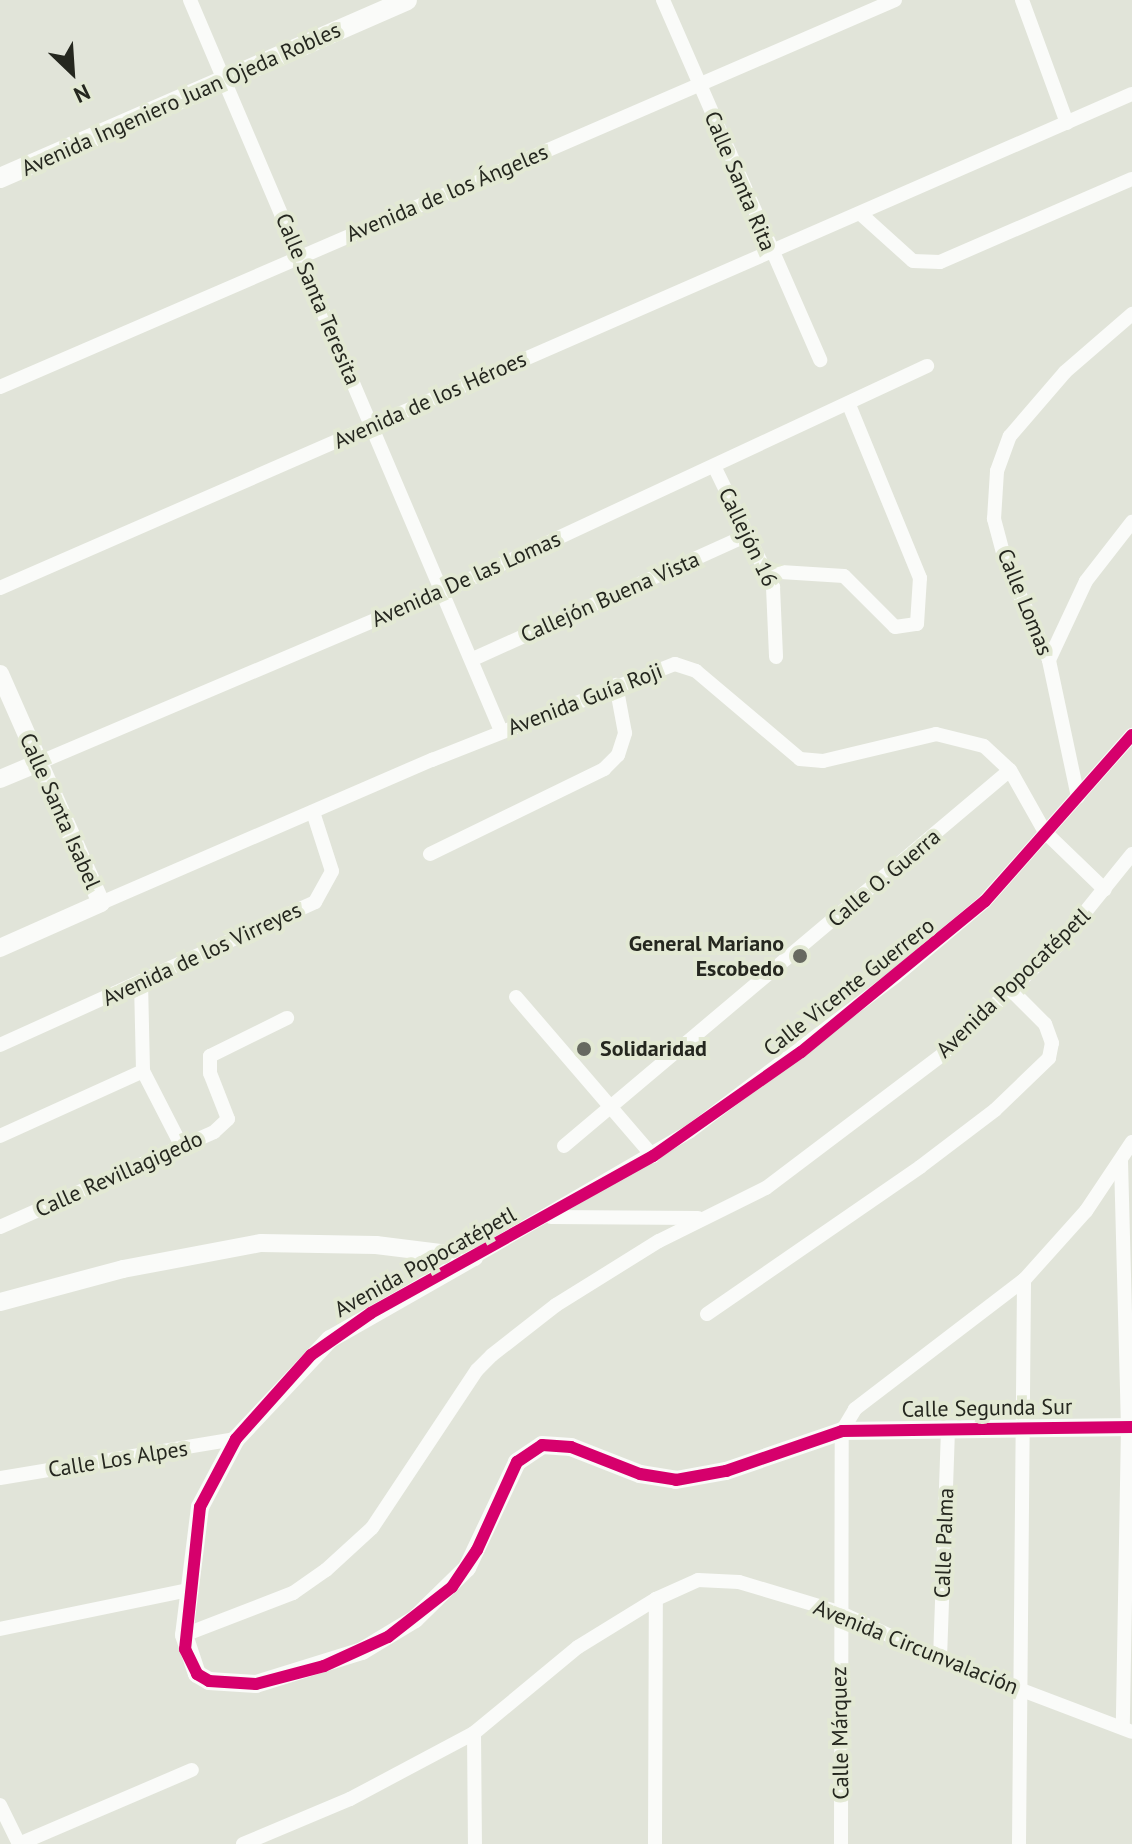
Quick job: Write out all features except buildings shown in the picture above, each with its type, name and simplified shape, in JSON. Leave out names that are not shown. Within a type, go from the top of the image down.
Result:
[{"type":"main road","name":"Avenida Ingeniero Juan Ojeda Robles","points":[[0,178],[407,0]]},
{"type":"street","name":"Calle Santa Teresita","points":[[190,0],[473,659],[501,731]]},
{"type":"street","name":"Calle Santa Rita","points":[[663,0],[769,253],[820,360]]},
{"type":"street","name":"Avenida de los Ángeles","points":[[0,387],[895,0]]},
{"type":"street","points":[[1022,0],[1067,123]]},
{"type":"street","name":"Avenida de los Héroes","points":[[0,588],[769,253],[863,216],[1132,94]]},
{"type":"street","points":[[863,216],[913,261],[940,262],[1132,179]]},
{"type":"street","name":"Calle Lomas","points":[[1078,797],[1049,660],[1006,564],[994,519],[997,471],[1010,436],[1065,372],[1132,314]]},
{"type":"street","name":"Avenida De las Lomas","points":[[0,779],[444,591],[849,405],[927,366]]},
{"type":"street","points":[[765,571],[844,576],[895,627],[911,628],[917,624],[922,606],[920,578],[849,405]]},
{"type":"street","name":"Callejón 16","points":[[714,466],[776,597],[776,657]]},
{"type":"street","points":[[1049,660],[1086,581],[1132,522]]},
{"type":"street","name":"Callejón Buena Vista","points":[[473,659],[748,535]]},
{"type":"street","name":"Avenida Guía Roji","points":[[0,948],[501,731],[616,685],[683,665],[779,746],[813,762],[936,734],[984,746],[1010,770],[1045,832],[1105,890]]},
{"type":"street","name":"Calle Santa Isabel","points":[[0,674],[101,903]]},
{"type":"street","points":[[430,854],[604,769],[618,755],[625,733],[616,685]]},
{"type":"street","name":"Calle Vicente Guerrero","points":[[547,1217],[653,1156],[801,1052],[953,931],[1132,735]]},
{"type":"street","name":"Calle O. Guerra","points":[[564,1146],[1010,770]]},
{"type":"street","name":"Avenida de los Virreyes","points":[[0,1045],[315,902],[332,871],[313,812]]},
{"type":"street","name":"Avenida Popocatépetl","points":[[547,1217],[330,1339],[236,1439],[200,1507],[184,1635],[293,1593],[326,1570],[372,1528],[492,1355],[556,1305],[698,1218],[738,1203],[791,1171],[943,1054],[1011,990],[1105,890],[1132,854]]},
{"type":"street","points":[[141,982],[143,1071],[182,1147]]},
{"type":"street","points":[[707,1314],[920,1167],[995,1110],[1049,1058],[1052,1043],[1045,1024],[1011,990]]},
{"type":"street","points":[[516,997],[653,1156]]},
{"type":"street","name":"Calle Revillagigedo","points":[[0,1227],[214,1132],[228,1119],[210,1073],[210,1056],[287,1018]]},
{"type":"street","points":[[0,1136],[143,1071]]},
{"type":"street","points":[[842,1431],[855,1409],[1024,1280],[1086,1211],[1132,1142]]},
{"type":"street","points":[[1121,1160],[1130,1427],[1128,1730]]},
{"type":"street","points":[[547,1217],[698,1218]]},
{"type":"street","points":[[0,1302],[123,1269],[261,1243],[376,1245],[474,1257]]},
{"type":"street","points":[[1019,1844],[1024,1280]]},
{"type":"street","name":"Calle Segunda Sur","points":[[184,1635],[197,1674],[209,1681],[256,1684],[362,1651],[415,1619],[452,1587],[477,1550],[517,1462],[542,1445],[571,1447],[640,1474],[676,1480],[726,1471],[842,1431],[1130,1427]]},
{"type":"street","name":"Calle Palma","points":[[940,1659],[948,1428]]},
{"type":"street","name":"Calle Márquez","points":[[841,1844],[839,1612],[842,1431]]},
{"type":"street","name":"Calle Los Alpes","points":[[0,1478],[236,1439]]},
{"type":"street","name":"Avenida Circunvalación","points":[[243,1844],[350,1799],[474,1733],[578,1647],[656,1599],[698,1580],[726,1580],[839,1612],[940,1659],[1128,1730]]},
{"type":"street","points":[[0,1629],[189,1590]]},
{"type":"street","points":[[655,1844],[656,1599]]},
{"type":"street","points":[[474,1733],[475,1844]]},
{"type":"street","points":[[0,1805],[19,1844],[192,1770]]},
{"type":"cycle path","points":[[1132,735],[985,901],[801,1052],[653,1156],[371,1313],[311,1355],[236,1439],[200,1507],[185,1649],[197,1674],[209,1681],[256,1684],[324,1666],[388,1637],[452,1587],[477,1550],[517,1462],[542,1445],[571,1447],[640,1474],[676,1480],[726,1471],[842,1431],[1132,1427]]},
{"type":"place","name":"General Mariano Escobedo","points":[[800,956]]},
{"type":"place","name":"Solidaridad","points":[[584,1049]]}]
